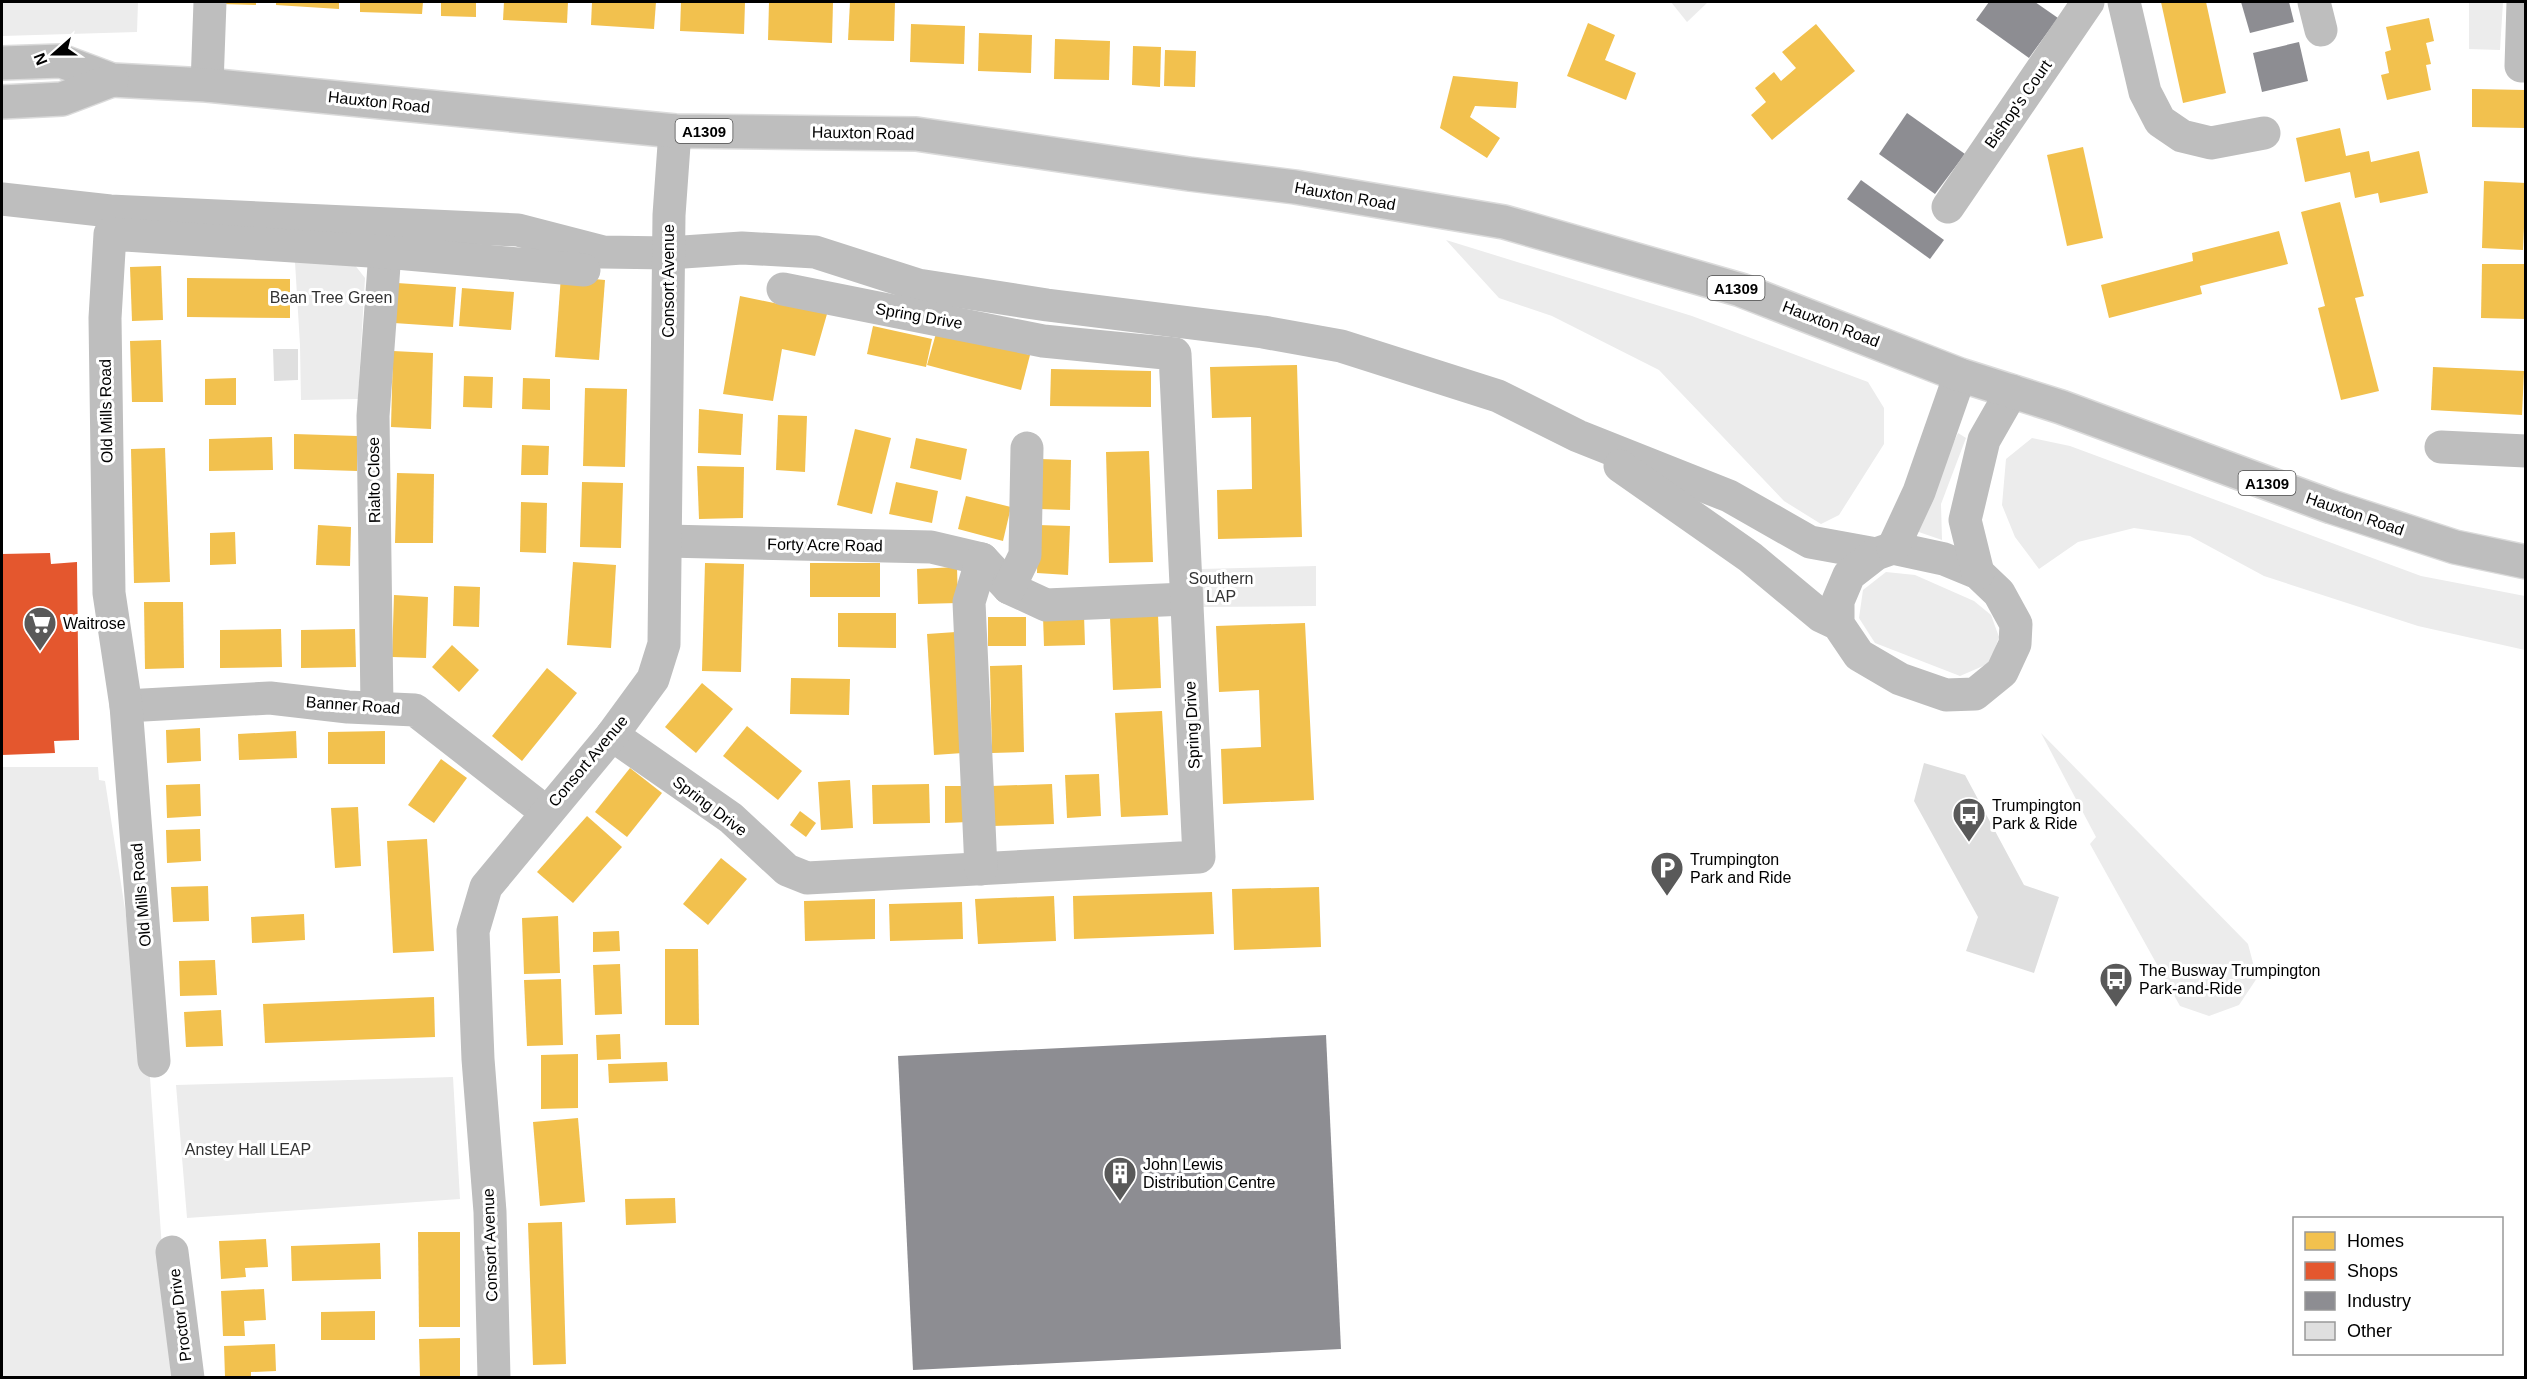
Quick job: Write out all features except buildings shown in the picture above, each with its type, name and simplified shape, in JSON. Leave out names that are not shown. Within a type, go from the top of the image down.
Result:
[{"type":"street","points":[[207,85],[210,2]]},
{"type":"street","name":"Bishop's Court","points":[[1948,207],[2088,2]]},
{"type":"street","points":[[2124,2],[2145,92],[2160,122],[2182,136],[2211,143],[2264,133]]},
{"type":"street","points":[[2523,2],[2521,66],[2526,66]]},
{"type":"street","name":"Hauxton Road","points":[[2,63],[61,61],[112,80],[207,85],[675,131],[916,134],[1294,187],[1504,222],[1741,290],[1960,375],[2061,407],[2332,507],[2455,547],[2526,562]]},
{"type":"street","name":"Hauxton Road","points":[[2,102],[62,99],[112,80]]},
{"type":"street","name":"Consort Avenue","points":[[494,1377],[490,1212],[478,1059],[473,931],[486,888],[546,812],[612,735],[653,679],[664,644],[669,215],[675,131]]},
{"type":"street","points":[[2,199],[110,211],[518,230],[603,252],[669,253],[742,248],[815,252],[918,285],[1263,332],[1341,346],[1498,396],[1578,436],[1729,496],[1810,542],[1944,559],[1978,573],[1999,592],[2016,624],[2015,644],[2002,672],[1975,694],[1947,695],[1900,679],[1859,655],[1838,624],[1821,616],[1750,556],[1578,436]]},
{"type":"street","name":"Old Mills Road","points":[[154,1061],[126,706],[109,593],[105,318],[110,234],[385,252],[584,270]]},
{"type":"street","name":"Rialto Close","points":[[377,707],[373,416],[385,252]]},
{"type":"street","name":"Spring Drive","points":[[612,735],[731,818],[787,870],[807,878],[1199,857],[1175,354],[1043,341],[783,289]]},
{"type":"street","points":[[1838,624],[1838,601],[1848,575],[1885,551],[1919,492],[1960,375]]},
{"type":"street","points":[[1978,573],[1965,520],[1984,440],[2012,391]]},
{"type":"street","points":[[2440,447],[2526,450]]},
{"type":"street","points":[[1009,588],[1025,555],[1027,448]]},
{"type":"street","name":"Forty Acre Road","points":[[666,541],[931,547],[982,559]]},
{"type":"street","points":[[982,559],[1009,588],[1046,605],[1186,599]]},
{"type":"street","points":[[981,869],[969,602],[982,559]]},
{"type":"street","name":"Banner Road","points":[[126,706],[270,698],[348,707],[415,710],[546,812]]},
{"type":"street","name":"Proctor Drive","points":[[172,1252],[188,1377]]},
{"type":"green space","points":[[2,2],[138,2],[137,32],[2,36]]},
{"type":"green space","points":[[1671,2],[1708,2],[1687,22]]},
{"type":"green space","points":[[2469,2],[2503,2],[2500,50],[2469,49]]},
{"type":"green space","points":[[1446,240],[1692,316],[1868,382],[1884,408],[1884,444],[1839,515],[1821,524],[1784,501],[1659,370],[1552,316],[1499,298]]},
{"type":"green space","name":"Bean Tree Green","points":[[295,262],[354,264],[365,278],[358,399],[301,400]]},
{"type":"green space","points":[[1958,433],[1966,438],[1941,504],[1942,540],[1913,530]]},
{"type":"green space","points":[[2032,438],[2070,446],[2421,576],[2525,596],[2525,650],[2418,626],[2264,576],[2190,536],[2134,528],[2078,542],[2039,569],[2015,537],[2002,505],[2006,459]]},
{"type":"green space","name":"Southern LAP","points":[[1316,566],[1316,606],[1203,607],[1200,569]]},
{"type":"green space","points":[[1886,572],[1915,575],[1974,601],[1991,615],[1999,637],[1990,663],[1960,676],[1875,643],[1859,618],[1863,590]]},
{"type":"green space","points":[[2041,733],[2248,944],[2257,978],[2239,1005],[2209,1016],[2180,1006],[2090,844],[2096,837]]},
{"type":"green space","points":[[2,767],[98,767],[99,780],[105,781],[149,1063],[171,1377],[2,1377]]},
{"type":"green space","name":"Anstey Hall LEAP","points":[[453,1077],[460,1199],[187,1218],[176,1085]]},
{"type":"place","name":"Waitrose","points":[[40,652]]},
{"type":"place","name":"Trumpington Park & Ride","points":[[1969,843]]},
{"type":"place","name":"Trumpington Park and Ride","points":[[1667,897]]},
{"type":"place","name":"The Busway Trumpington Park-and-Ride","points":[[2116,1008]]},
{"type":"place","name":"John Lewis Distribution Centre","points":[[1120,1202]]}]
